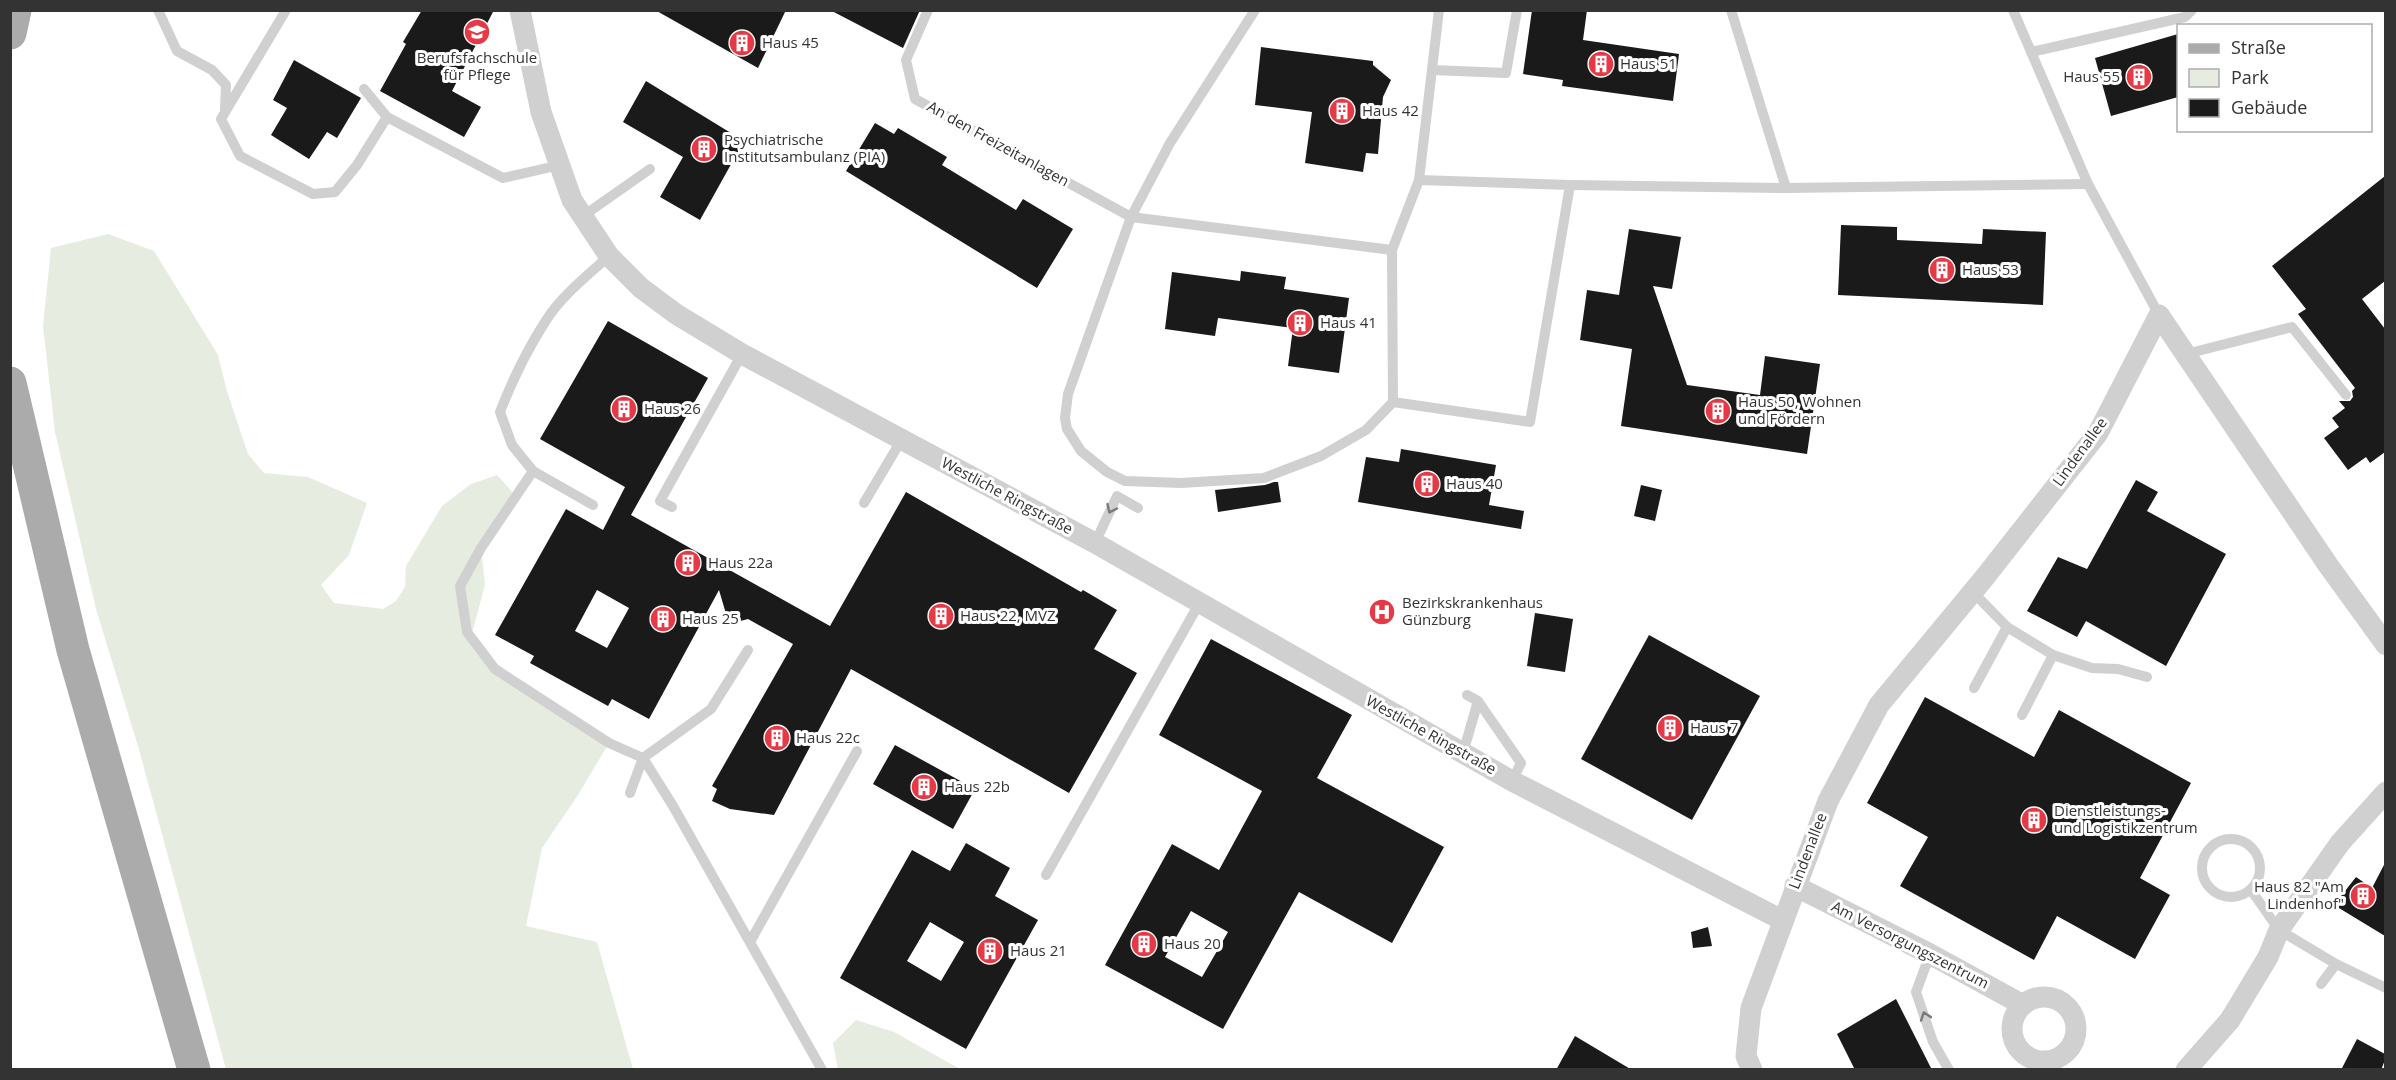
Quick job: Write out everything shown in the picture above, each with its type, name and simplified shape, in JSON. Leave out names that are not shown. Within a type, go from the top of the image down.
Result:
[{"type":"main road","points":[[10,33],[15,10]]},
{"type":"main road","points":[[10,384],[73,650],[194,1070]]},
{"type":"street","name":"Westliche Ringstraße","points":[[520,10],[541,112],[572,200],[609,256],[641,288],[676,314],[742,354],[1095,543],[1512,781],[1782,920]]},
{"type":"street","points":[[2159,315],[2321,555],[2385,645]]},
{"type":"street","name":"Lindenallee","points":[[1752,1070],[1746,1056],[1751,1008],[1828,801],[1879,705],[1973,592],[2098,433],[2159,315]]},
{"type":"street","points":[[2186,1070],[2230,1020],[2268,957],[2279,930],[2340,843],[2385,792]]},
{"type":"street","name":"Am Versorgungszentrum","points":[[1795,886],[1930,954],[2023,1005]]},
{"type":"lane","points":[[158,10],[177,51],[212,70],[226,85],[225,112]]},
{"type":"lane","points":[[286,10],[221,119],[240,156],[313,194],[335,192],[357,165],[387,117]]},
{"type":"lane","name":"An den Freizeitanlagen","points":[[928,10],[906,60],[915,99],[1131,217]]},
{"type":"lane","points":[[1255,10],[1170,143],[1131,217],[1068,394],[1065,418],[1067,429],[1081,451],[1107,472],[1125,481],[1181,483],[1264,478],[1321,456],[1366,430],[1393,402],[1392,250],[1419,180],[1439,10]]},
{"type":"lane","points":[[1432,70],[1506,74],[1517,10]]},
{"type":"lane","points":[[1731,10],[1786,188]]},
{"type":"lane","points":[[2013,10],[2088,184],[2159,315]]},
{"type":"lane","points":[[2031,52],[2185,18],[2192,10]]},
{"type":"lane","points":[[364,89],[387,117],[503,178],[560,165]]},
{"type":"lane","points":[[583,216],[650,169]]},
{"type":"lane","points":[[1419,180],[1786,188],[2088,184]]},
{"type":"lane","points":[[1393,402],[1530,422],[1570,185]]},
{"type":"lane","points":[[1131,217],[1392,250]]},
{"type":"lane","points":[[593,505],[533,471],[512,445],[500,412],[513,381],[546,320],[567,295],[609,256]]},
{"type":"lane","points":[[2186,354],[2292,327],[2346,395]]},
{"type":"lane","points":[[672,507],[660,501],[742,354]]},
{"type":"lane","points":[[864,503],[902,440]]},
{"type":"lane","points":[[533,471],[481,548],[460,586],[468,632],[495,669],[609,743],[643,758],[673,806],[822,1070]]},
{"type":"lane","points":[[1095,543],[1117,496],[1138,508]]},
{"type":"lane","points":[[1973,592],[2007,627],[2053,656],[2092,668],[2118,669],[2147,677]]},
{"type":"lane","points":[[1046,875],[1200,602]]},
{"type":"lane","points":[[1974,688],[2007,627]]},
{"type":"lane","points":[[630,793],[643,758],[711,709],[748,650]]},
{"type":"lane","points":[[2022,715],[2053,656]]},
{"type":"lane","points":[[1467,694],[1478,701],[1521,763],[1512,781]]},
{"type":"lane","points":[[1463,753],[1478,701]]},
{"type":"lane","points":[[750,942],[857,751]]},
{"type":"lane","points":[[2234,838],[2252,846],[2258,854],[2261,873],[2258,883],[2252,890],[2234,897],[2215,893],[2208,886],[2202,868],[2208,850],[2224,839],[2234,838]]},
{"type":"lane","points":[[2252,890],[2279,930],[2336,964],[2385,988]]},
{"type":"lane","points":[[1930,954],[1916,992],[1933,1042],[1949,1070]]},
{"type":"lane","points":[[2321,984],[2336,964]]},
{"type":"green space","points":[[108,234],[154,251],[218,355],[227,391],[248,454],[264,473],[308,477],[367,503],[349,555],[321,585],[334,603],[383,609],[396,601],[405,587],[406,566],[442,506],[471,484],[497,475],[516,496],[481,548],[485,585],[471,637],[495,669],[609,743],[578,795],[542,848],[526,926],[597,942],[633,1069],[226,1069],[138,746],[96,609],[55,432],[43,326],[51,248]]},
{"type":"green space","points":[[856,1020],[894,1032],[960,1069],[838,1069],[833,1043]]},
{"type":"building","points":[[422,10],[494,10],[452,91],[481,107],[464,137],[380,91],[406,44],[403,42]]},
{"type":"building","name":"Haus 45","points":[[655,10],[786,10],[758,68]]},
{"type":"building","name":"Haus 45","points":[[830,10],[920,10],[903,48]]},
{"type":"building","name":"Haus 51","points":[[1532,10],[1587,10],[1583,40],[1679,54],[1673,101],[1562,86],[1563,80],[1523,74]]},
{"type":"building","name":"Haus 55","points":[[2177,34],[2177,97],[2111,116],[2095,58]]},
{"type":"building","name":"Haus 42","points":[[1261,47],[1373,61],[1373,65],[1391,80],[1383,97],[1378,154],[1366,153],[1363,172],[1305,163],[1312,112],[1255,105]]},
{"type":"building","points":[[294,60],[361,98],[337,138],[327,132],[309,159],[271,135],[287,108],[273,100]]},
{"type":"building","name":"Psychiatrische Institutsambulanz (PIA)","points":[[646,81],[744,141],[700,220],[660,197],[683,157],[623,122]]},
{"type":"building","points":[[875,123],[894,134],[898,128],[947,157],[942,165],[1016,210],[1023,199],[1073,229],[1037,288],[846,171]]},
{"type":"building","points":[[2385,176],[2385,281],[2362,299],[2385,329],[2385,452],[2370,463],[2366,457],[2348,470],[2324,438],[2339,427],[2332,418],[2345,408],[2339,401],[2350,401],[2355,388],[2298,314],[2306,309],[2272,266]]},
{"type":"building","name":"Haus 53","points":[[1841,225],[1897,227],[1897,240],[1982,244],[1983,229],[2046,232],[2043,305],[1838,295]]},
{"type":"building","points":[[1629,229],[1681,237],[1672,289],[1653,286],[1687,385],[1760,395],[1765,356],[1820,364],[1807,454],[1621,426],[1632,349],[1580,340],[1587,290],[1619,295]]},
{"type":"building","name":"Haus 41","points":[[1241,271],[1286,277],[1284,289],[1349,298],[1339,373],[1288,366],[1293,328],[1218,318],[1215,336],[1165,329],[1172,272],[1240,281]]},
{"type":"building","points":[[608,321],[708,378],[631,515],[830,626],[906,492],[1081,592],[1083,590],[1117,610],[1094,649],[1137,673],[1069,793],[851,669],[774,815],[730,809],[712,801],[717,789],[712,786],[793,644],[748,619],[729,624],[719,590],[649,719],[612,699],[608,706],[530,663],[534,656],[495,635],[566,509],[603,530],[625,487],[540,439]],"holes":[[[597,590],[629,608],[607,648],[575,631]]]},
{"type":"building","name":"Haus 40","points":[[1401,449],[1496,465],[1489,505],[1524,511],[1521,529],[1358,502],[1366,457],[1399,462]]},
{"type":"building","points":[[2136,480],[2158,492],[2147,511],[2226,554],[2166,666],[2086,621],[2077,637],[2027,611],[2058,557],[2087,569]]},
{"type":"building","points":[[1278,482],[1281,502],[1218,512],[1215,490]]},
{"type":"building","points":[[1641,485],[1662,490],[1655,521],[1634,516]]},
{"type":"building","points":[[1535,613],[1573,619],[1565,672],[1527,666]]},
{"type":"building","name":"Haus 7","points":[[1649,635],[1760,696],[1692,820],[1581,759]]},
{"type":"building","points":[[1211,639],[1352,715],[1317,778],[1444,847],[1392,943],[1299,892],[1223,1029],[1105,965],[1172,844],[1219,870],[1262,791],[1159,735]],"holes":[[[1191,911],[1228,932],[1202,977],[1165,957]]]},
{"type":"building","name":"Dienstleistungs- und Logistikzentrum","points":[[1925,697],[2034,757],[2059,710],[2191,783],[2140,878],[2170,895],[2135,959],[2057,916],[2034,960],[1900,886],[1928,837],[1867,803]]},
{"type":"building","name":"Haus 22b","points":[[895,745],[975,789],[953,829],[873,784]]},
{"type":"building","name":"Haus 21","points":[[966,843],[1010,868],[995,896],[1038,920],[966,1049],[840,978],[912,850],[950,871]],"holes":[[[930,922],[964,942],[941,981],[907,961]]]},
{"type":"building","name":"Haus 82 \"Am Lindenhof\"","points":[[2385,863],[2385,936],[2334,905],[2356,877],[2372,888]]},
{"type":"building","points":[[1708,927],[1712,946],[1693,948],[1691,932]]},
{"type":"building","points":[[1896,999],[1932,1070],[1855,1070],[1837,1034]]},
{"type":"building","points":[[1575,1036],[1632,1070],[1556,1070]]},
{"type":"building","points":[[2357,1039],[2385,1054],[2381,1070],[2341,1070]]},
{"type":"place","name":"Berufsfachschule für Pflege","points":[[477,32]]},
{"type":"place","name":"Haus 45","points":[[742,43]]},
{"type":"place","name":"Haus 51","points":[[1601,64]]},
{"type":"place","name":"Haus 55","points":[[2139,77]]},
{"type":"place","name":"Haus 42","points":[[1342,111]]},
{"type":"place","name":"Psychiatrische Institutsambulanz (PIA)","points":[[704,149]]},
{"type":"place","name":"Haus 53","points":[[1942,270]]},
{"type":"place","name":"Haus 41","points":[[1300,323]]},
{"type":"place","name":"Haus 26","points":[[624,409]]},
{"type":"place","name":"Haus 50, Wohnen und Fördern","points":[[1718,411]]},
{"type":"place","name":"Haus 40","points":[[1427,484]]},
{"type":"place","name":"Haus 22a","points":[[688,563]]},
{"type":"place","name":"Bezirkskrankenhaus Günzburg","points":[[1382,612]]},
{"type":"place","name":"Haus 22, MVZ","points":[[941,616]]},
{"type":"place","name":"Haus 25","points":[[663,619]]},
{"type":"place","name":"Haus 7","points":[[1670,728]]},
{"type":"place","name":"Haus 22c","points":[[777,738]]},
{"type":"place","name":"Haus 22b","points":[[924,787]]},
{"type":"place","name":"Dienstleistungs- und Logistikzentrum","points":[[2034,820]]},
{"type":"place","name":"Haus 82 \"Am Lindenhof\"","points":[[2363,896]]},
{"type":"place","name":"Haus 20","points":[[1144,944]]},
{"type":"place","name":"Haus 21","points":[[990,951]]}]
